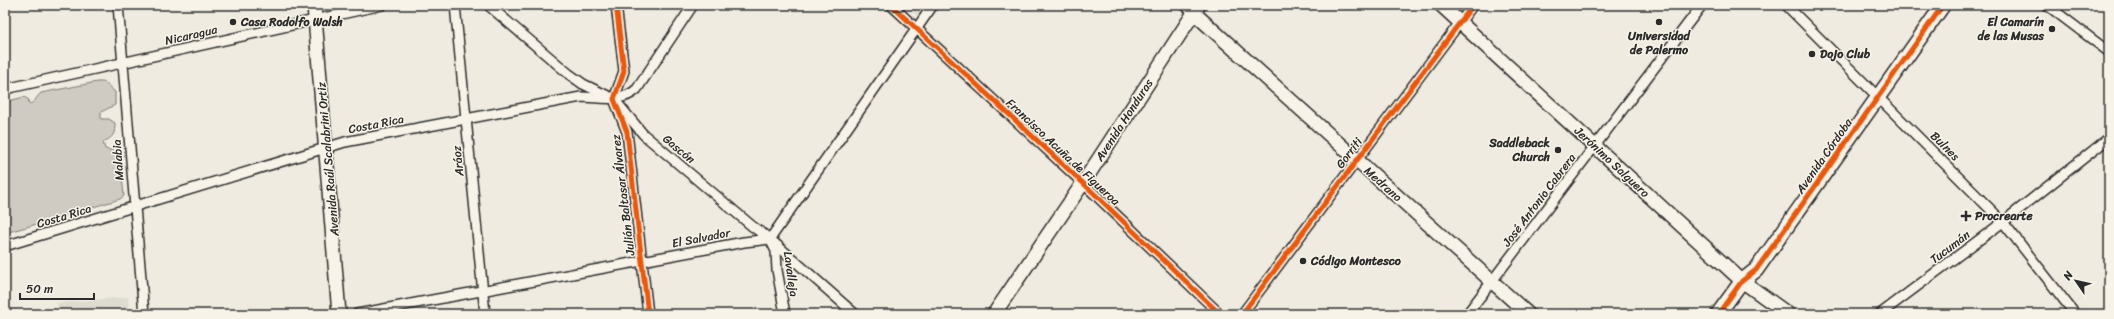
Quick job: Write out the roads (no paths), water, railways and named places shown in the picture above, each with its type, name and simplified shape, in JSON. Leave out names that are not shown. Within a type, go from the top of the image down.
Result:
[{"type":"main road","name":"Avenida Córdoba","points":[[1718,314],[1742,281],[1756,270],[1943,5]]},
{"type":"street","name":"Malabia","points":[[118,5],[144,314]]},
{"type":"street","name":"Avenida Raúl Scalabrini Ortiz","points":[[314,5],[327,148],[339,314]]},
{"type":"street","name":"Nicaragua","points":[[5,89],[382,5]]},
{"type":"street","name":"Aráoz","points":[[455,5],[485,314]]},
{"type":"street","name":"Gascón","points":[[488,5],[569,74],[583,84],[614,99],[643,134],[752,226],[770,239],[855,314]]},
{"type":"street","points":[[614,99],[624,71],[616,5]]},
{"type":"street","name":"Costa Rica","points":[[5,246],[134,208],[345,142],[581,97],[614,99],[629,95],[637,89],[693,5]]},
{"type":"street","name":"Francisco Acuña de Figueroa","points":[[890,5],[1083,184],[1220,314]]},
{"type":"street","points":[[770,239],[932,5]]},
{"type":"street","name":"Jerónimo Salguero","points":[[1441,5],[1742,281],[1788,314]]},
{"type":"street","name":"Gorriti","points":[[1242,314],[1473,5]]},
{"type":"street","name":"José Antonio Cabrera","points":[[1467,314],[1702,5]]},
{"type":"street","name":"Bulnes","points":[[1786,5],[2003,222],[2075,314]]},
{"type":"street","points":[[2046,5],[2109,52]]},
{"type":"street","name":"Medrano","points":[[1193,8],[1356,160],[1528,314]]},
{"type":"street","name":"Avenida Honduras","points":[[994,314],[1083,184],[1193,8]]},
{"type":"street","name":"Julián Baltasar Álvarez","points":[[614,99],[627,132],[648,314]]},
{"type":"street","name":"Tucumán","points":[[1880,314],[2003,222],[2109,138]]},
{"type":"street","name":"El Salvador","points":[[357,314],[770,239]]},
{"type":"street","name":"Lavalleja","points":[[770,239],[776,251],[777,270],[785,314]]},
{"type":"place","name":"Casa Rodolfo Walsh","points":[[233,22]]},
{"type":"place","name":"Universidad de Palermo","points":[[1659,22]]},
{"type":"place","name":"El Camarín de las Musas","points":[[2052,29]]},
{"type":"place","name":"Dojo Club","points":[[1812,54]]},
{"type":"place","name":"Saddleback Church","points":[[1558,150]]},
{"type":"place","name":"Procrearte","points":[[1966,216]]},
{"type":"place","name":"Código Montesco","points":[[1303,261]]}]
